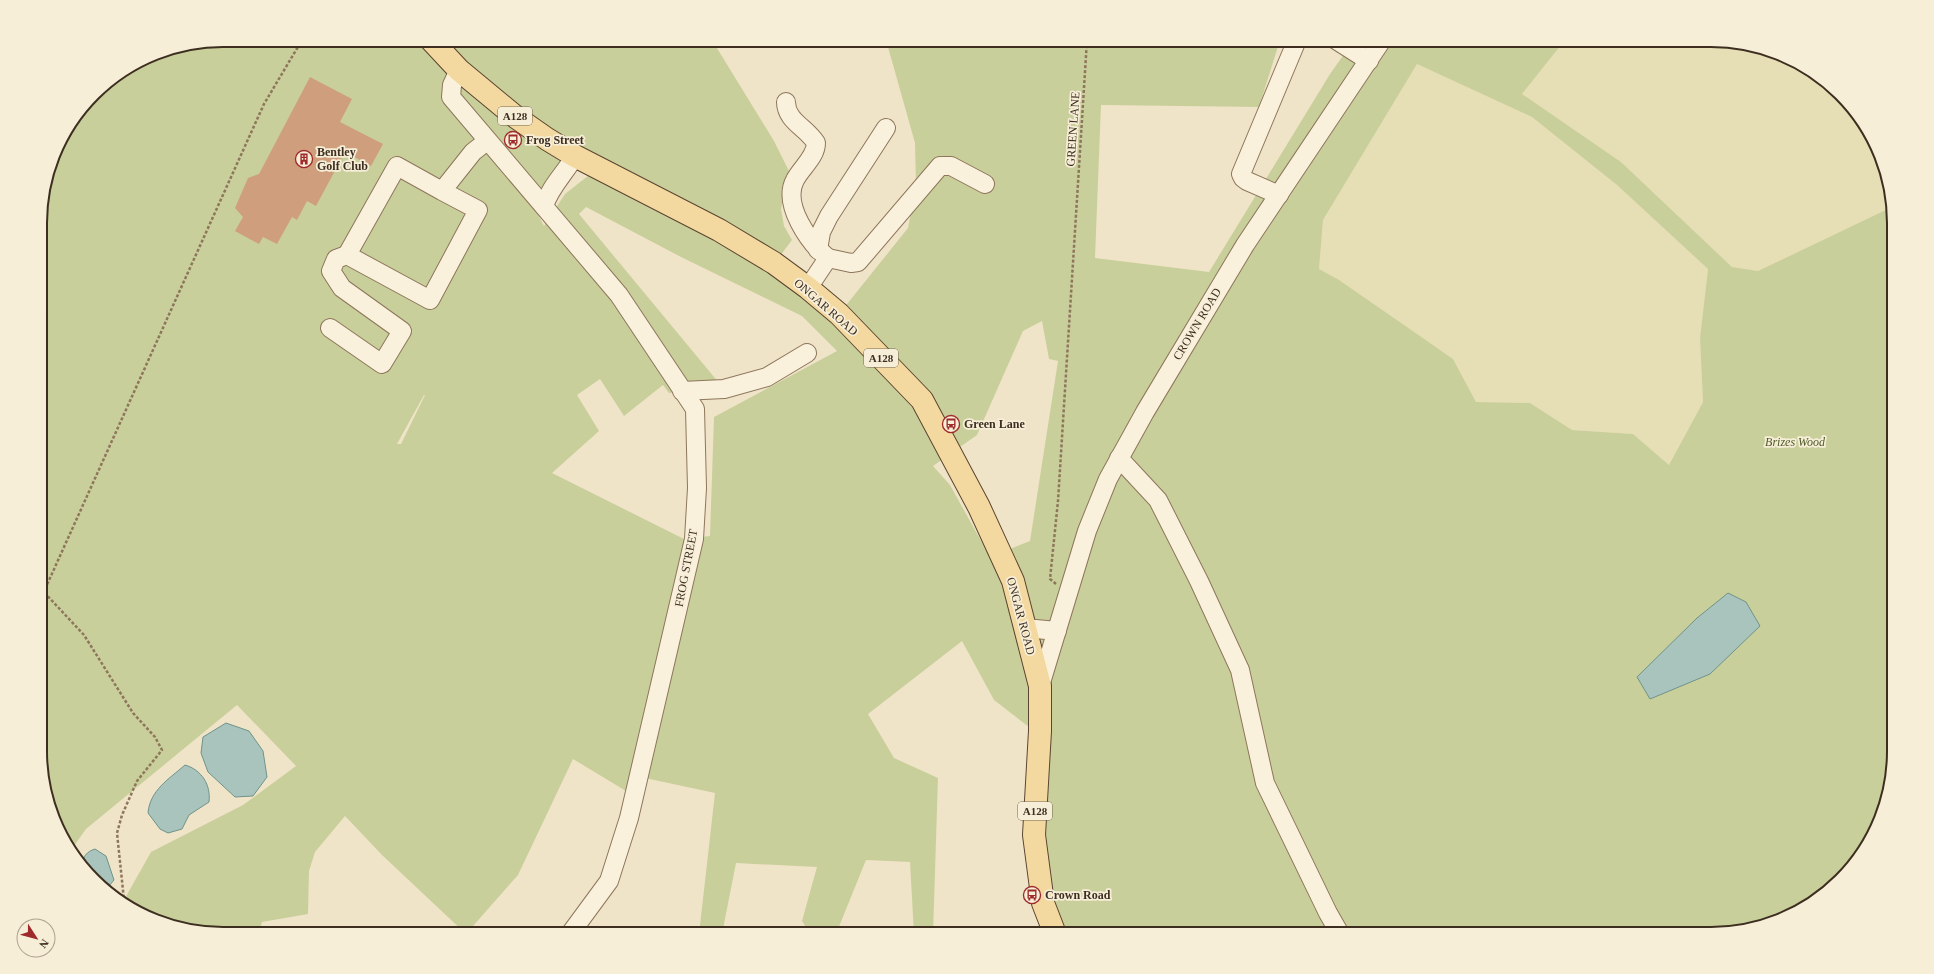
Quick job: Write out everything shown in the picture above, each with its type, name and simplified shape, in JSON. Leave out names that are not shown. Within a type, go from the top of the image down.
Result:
[{"type":"main road","name":"ONGAR ROAD","points":[[438,47],[460,70],[517,118],[575,156],[719,230],[774,264],[808,288],[839,314],[922,400],[980,507],[1010,574],[1040,686],[1040,731],[1034,835],[1043,903],[1052,927]]},
{"type":"street","points":[[1279,195],[1247,181],[1241,174],[1295,47]]},
{"type":"street","points":[[1347,47],[1369,61]]},
{"type":"street","name":"CROWN ROAD","points":[[1040,686],[1087,531],[1108,479],[1119,458],[1245,245],[1378,47]]},
{"type":"street","name":"FROG STREET","points":[[460,70],[452,85],[451,97],[619,295],[694,409],[697,488],[694,539],[629,818],[610,881],[575,927]]},
{"type":"street","points":[[786,102],[787,112],[790,117],[808,133],[816,143],[814,152],[795,180],[791,195],[793,209],[823,254],[851,264],[858,262],[940,166],[951,166],[985,184]]},
{"type":"street","points":[[808,288],[823,254],[821,232],[829,216],[886,128]]},
{"type":"street","points":[[442,191],[472,152],[487,141]]},
{"type":"street","points":[[544,206],[547,197],[568,169],[575,156]]},
{"type":"street","points":[[330,328],[382,364],[402,331],[342,288],[330,271],[336,259],[347,255],[397,166],[478,210],[430,300],[347,255]]},
{"type":"street","points":[[682,391],[724,389],[767,377],[807,353]]},
{"type":"street","points":[[1119,458],[1158,500],[1202,587],[1240,670],[1266,783],[1336,927]]},
{"type":"street","points":[[1025,628],[1057,631]]},
{"type":"path","points":[[47,586],[264,104],[298,47]]},
{"type":"path","name":"GREEN LANE","points":[[1068,594],[1050,579],[1058,501],[1088,47]]},
{"type":"path","points":[[47,596],[84,635],[133,713],[155,736],[162,750],[137,781],[122,815],[118,833],[124,896]]},
{"type":"shaded area","points":[[1559,47],[1723,47],[1745,50],[1768,56],[1789,65],[1818,83],[1851,116],[1869,145],[1878,166],[1884,189],[1887,210],[1758,271],[1732,267],[1621,162],[1522,94]]},
{"type":"shaded area","points":[[1417,64],[1532,117],[1617,185],[1708,269],[1700,338],[1703,402],[1669,465],[1633,434],[1572,430],[1530,403],[1476,402],[1453,359],[1319,269],[1323,220]]},
{"type":"green space","name":"Brizes Wood","points":[[211,47],[716,47],[774,141],[789,171],[781,209],[784,226],[792,240],[774,264],[839,314],[908,228],[916,185],[915,143],[888,47],[1278,47],[1259,107],[1101,105],[1095,258],[1209,272],[1330,74],[1349,47],[1559,47],[1522,94],[1621,162],[1732,267],[1758,271],[1887,210],[1887,763],[1884,785],[1874,818],[1851,858],[1818,891],[1789,909],[1768,918],[1745,924],[1723,927],[1052,927],[1043,903],[1040,731],[1029,727],[994,700],[962,641],[868,714],[894,758],[938,778],[933,927],[914,927],[910,862],[866,860],[839,927],[806,927],[802,921],[817,867],[736,863],[723,927],[700,927],[715,793],[631,775],[626,791],[573,759],[518,875],[472,927],[459,927],[382,855],[345,816],[315,852],[309,871],[308,914],[262,922],[261,927],[211,927],[189,924],[166,918],[145,909],[126,897],[151,852],[243,805],[296,766],[237,705],[86,829],[75,845],[65,829],[56,808],[50,785],[47,763],[47,211],[50,189],[56,166],[65,145],[83,116],[116,83],[145,65],[166,56],[189,50]],"holes":[[[1417,64],[1532,117],[1617,185],[1708,269],[1700,338],[1703,402],[1669,465],[1633,434],[1572,430],[1530,403],[1476,402],[1453,359],[1339,280],[1319,269],[1323,220]],[[598,168],[565,194],[544,226],[528,196],[535,196],[568,169]],[[586,207],[681,257],[802,316],[837,351],[714,417],[710,536],[684,539],[552,473],[599,431],[577,395],[600,379],[624,416],[663,385],[669,393],[724,389],[579,214]],[[1042,321],[1049,359],[1058,361],[1030,541],[990,557],[950,485],[933,466],[977,435],[1023,331]],[[424,395],[401,444],[397,444]]]},
{"type":"water","points":[[1728,593],[1746,602],[1760,626],[1710,674],[1650,699],[1637,677],[1697,618]]},
{"type":"water","points":[[226,723],[249,731],[263,751],[267,777],[253,796],[235,797],[208,772],[201,753],[203,737]]},
{"type":"water","points":[[185,765],[201,774],[207,784],[209,802],[189,815],[182,829],[168,833],[160,829],[148,813],[150,805],[156,791]]},
{"type":"water","points":[[95,849],[106,856],[114,880],[110,885],[83,858],[89,852]]},
{"type":"building","name":"Bentley Golf Club","points":[[310,77],[352,99],[340,122],[383,144],[371,166],[345,152],[316,206],[307,201],[297,220],[292,217],[277,244],[263,237],[259,244],[235,231],[243,217],[235,208],[248,178],[259,174]]},
{"type":"place","name":"Frog Street","points":[[513,140]]},
{"type":"place","name":"Bentley Golf Club","points":[[304,159]]},
{"type":"place","name":"Green Lane","points":[[951,424]]},
{"type":"place","name":"Crown Road","points":[[1032,895]]}]
